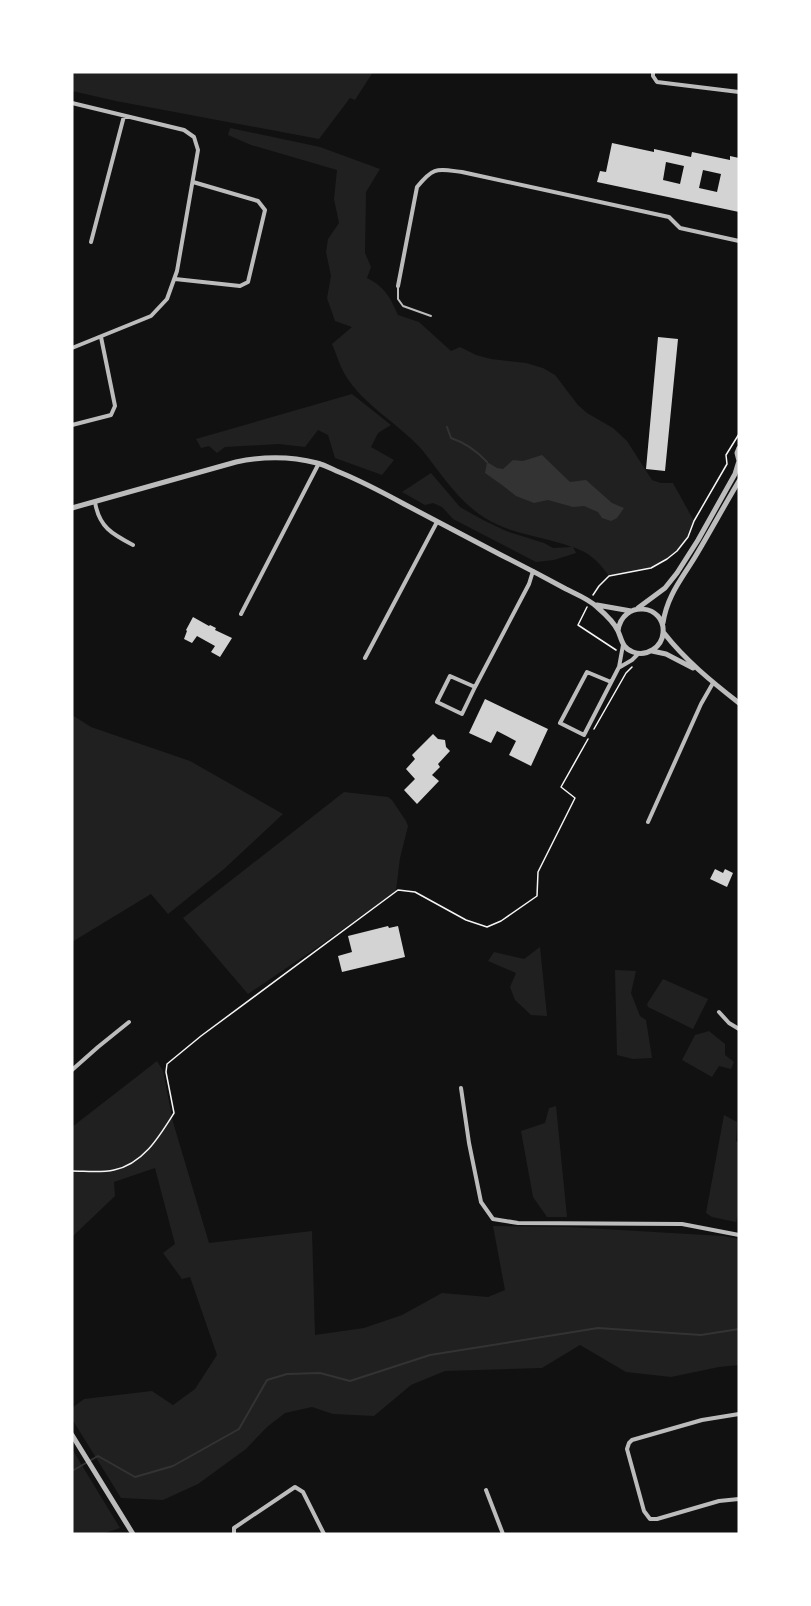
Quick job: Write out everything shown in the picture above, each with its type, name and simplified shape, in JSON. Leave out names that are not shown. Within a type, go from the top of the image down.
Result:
[{"type":"street","points":[[653,72],[652,76],[657,82],[739,92]]},
{"type":"street","points":[[72,104],[184,130],[194,137],[198,150],[175,279],[167,299],[151,316],[72,348]]},
{"type":"street","points":[[91,242],[124,116]]},
{"type":"street","points":[[398,286],[417,187],[431,171],[438,169],[462,172],[669,217],[680,228],[739,242]]},
{"type":"street","points":[[175,279],[240,286],[248,282],[265,210],[258,201],[193,182]]},
{"type":"street","points":[[72,425],[111,415],[115,406],[101,338]]},
{"type":"street","points":[[638,609],[665,588],[698,540],[735,474],[739,461],[737,453],[739,448]]},
{"type":"street","points":[[72,508],[256,458],[283,457],[319,463],[366,483],[595,605],[631,611]]},
{"type":"street","points":[[241,614],[319,463]]},
{"type":"street","points":[[649,652],[659,644],[663,633],[665,608],[673,591],[739,481]]},
{"type":"street","points":[[95,502],[97,514],[107,529],[133,545]]},
{"type":"street","points":[[365,658],[437,522]]},
{"type":"street","points":[[475,687],[450,676],[437,702],[462,714],[529,584],[533,571]]},
{"type":"street","points":[[595,605],[618,631],[623,645],[633,652],[655,651],[666,654],[700,671]]},
{"type":"street","points":[[618,631],[621,619],[631,611],[638,609],[650,610],[656,614],[663,625]]},
{"type":"street","points":[[663,633],[713,683],[739,703]]},
{"type":"street","points":[[610,682],[587,672],[560,723],[584,735],[619,667],[623,645]]},
{"type":"street","points":[[619,667],[639,653]]},
{"type":"street","points":[[648,822],[713,683]]},
{"type":"street","points":[[718,1012],[739,1029]]},
{"type":"street","points":[[72,1070],[129,1022]]},
{"type":"street","points":[[462,1088],[469,1143],[481,1202],[493,1219],[518,1223],[682,1224],[739,1235]]},
{"type":"street","points":[[739,1414],[702,1420],[632,1440],[627,1449],[644,1511],[650,1519],[719,1501],[739,1499]]},
{"type":"street","points":[[72,1435],[133,1534]]},
{"type":"street","points":[[234,1534],[234,1528],[295,1486],[303,1492],[324,1534]]},
{"type":"street","points":[[486,1490],[503,1534]]},
{"type":"lane","points":[[398,286],[398,298],[403,306],[431,316]]},
{"type":"path","points":[[591,599],[598,586],[609,576],[651,568],[677,552],[688,537],[694,521],[727,464],[726,455],[739,434]]},
{"type":"path","points":[[587,607],[578,624],[622,653]]},
{"type":"path","points":[[593,730],[626,673],[637,662]]},
{"type":"path","points":[[72,1171],[114,1170],[137,1161],[159,1137],[174,1113],[166,1072],[167,1064],[201,1036],[398,890],[416,892],[466,920],[487,927],[501,921],[537,896],[538,873],[575,798],[561,787],[588,740]]},
{"type":"shaded area","points":[[72,72],[373,72],[355,100],[350,98],[319,139],[72,91]]},
{"type":"shaded area","points":[[230,128],[320,147],[380,169],[366,192],[365,253],[371,267],[367,278],[386,293],[398,315],[419,322],[451,351],[460,347],[491,359],[526,363],[543,368],[555,375],[578,405],[613,428],[627,441],[652,480],[673,483],[694,521],[680,547],[671,556],[650,567],[609,576],[594,558],[573,547],[576,553],[554,560],[536,562],[453,519],[442,507],[433,503],[425,505],[402,492],[431,473],[460,507],[483,520],[553,548],[572,547],[495,524],[475,511],[458,495],[423,451],[352,385],[342,370],[332,344],[352,327],[335,321],[327,298],[331,276],[326,252],[328,239],[339,223],[334,199],[337,170],[251,145],[228,135]]},
{"type":"shaded area","points":[[352,394],[391,425],[378,433],[371,447],[394,460],[382,475],[335,458],[328,435],[318,430],[305,447],[279,444],[225,447],[217,453],[209,446],[201,448],[196,439]]},
{"type":"shaded area","points":[[542,455],[570,482],[586,480],[612,503],[624,508],[617,518],[611,521],[602,518],[598,512],[584,506],[573,507],[548,500],[534,503],[516,496],[485,473],[487,462],[503,469],[513,460],[523,461]]},
{"type":"shaded area","points":[[72,715],[91,727],[190,761],[283,814],[224,869],[168,914],[151,894],[72,942]]},
{"type":"shaded area","points":[[344,792],[388,797],[406,821],[408,826],[400,858],[396,891],[248,994],[183,918]]},
{"type":"shaded area","points":[[540,947],[547,1016],[531,1015],[515,1000],[510,987],[516,973],[488,961],[494,952],[524,959]]},
{"type":"shaded area","points":[[615,970],[636,971],[631,993],[640,1016],[646,1020],[652,1058],[633,1059],[617,1055]]},
{"type":"shaded area","points":[[663,979],[708,999],[693,1029],[648,1007],[647,1004]]},
{"type":"shaded area","points":[[709,1031],[725,1044],[725,1055],[734,1062],[731,1069],[719,1066],[712,1077],[682,1060],[695,1035]]},
{"type":"shaded area","points":[[157,1061],[163,1071],[173,1122],[209,1243],[312,1231],[315,1335],[364,1328],[402,1315],[442,1293],[488,1297],[505,1290],[493,1226],[569,1227],[723,1236],[739,1239],[739,1365],[671,1377],[626,1372],[580,1345],[542,1368],[445,1371],[411,1385],[374,1416],[333,1414],[312,1407],[285,1413],[267,1427],[246,1449],[198,1484],[163,1500],[121,1498],[72,1419],[72,1408],[84,1399],[152,1391],[173,1405],[195,1389],[217,1355],[190,1277],[182,1279],[163,1253],[175,1244],[155,1168],[114,1182],[115,1196],[72,1237],[72,1127]]},
{"type":"shaded area","points":[[556,1106],[567,1217],[547,1217],[533,1197],[521,1131],[545,1123],[549,1108]]},
{"type":"shaded area","points":[[724,1115],[737,1122],[739,1212],[736,1222],[712,1217],[706,1213]]},
{"type":"shaded area","points":[[72,1449],[120,1528],[102,1534],[72,1534]]},
{"type":"building","points":[[612,143],[691,157],[692,152],[730,160],[730,156],[739,158],[739,212],[597,182],[600,171],[606,172]],"holes":[[[666,162],[684,166],[680,184],[663,180]],[[703,170],[721,174],[717,192],[699,188]]]},
{"type":"building","points":[[658,337],[678,339],[665,471],[646,469]]},
{"type":"building","points":[[193,617],[232,638],[220,657],[211,652],[215,646],[197,636],[192,643],[184,639]]},
{"type":"building","points":[[485,699],[548,729],[531,766],[509,755],[516,741],[497,731],[491,743],[469,733]]},
{"type":"building","points":[[433,734],[438,739],[445,740],[446,747],[450,751],[432,775],[439,781],[417,804],[404,790],[415,779],[406,769],[415,759],[412,755]]},
{"type":"building","points":[[715,869],[723,873],[725,869],[733,873],[727,887],[710,879]]},
{"type":"building","points":[[388,926],[389,928],[398,926],[405,957],[342,972],[338,956],[352,952],[348,936]]},
{"type":"waterway","points":[[447,427],[451,438],[470,447],[487,462]]},
{"type":"waterway","points":[[72,1471],[98,1456],[135,1477],[173,1466],[239,1429],[267,1380],[287,1374],[320,1373],[350,1381],[430,1355],[598,1328],[701,1335],[739,1329]]}]
